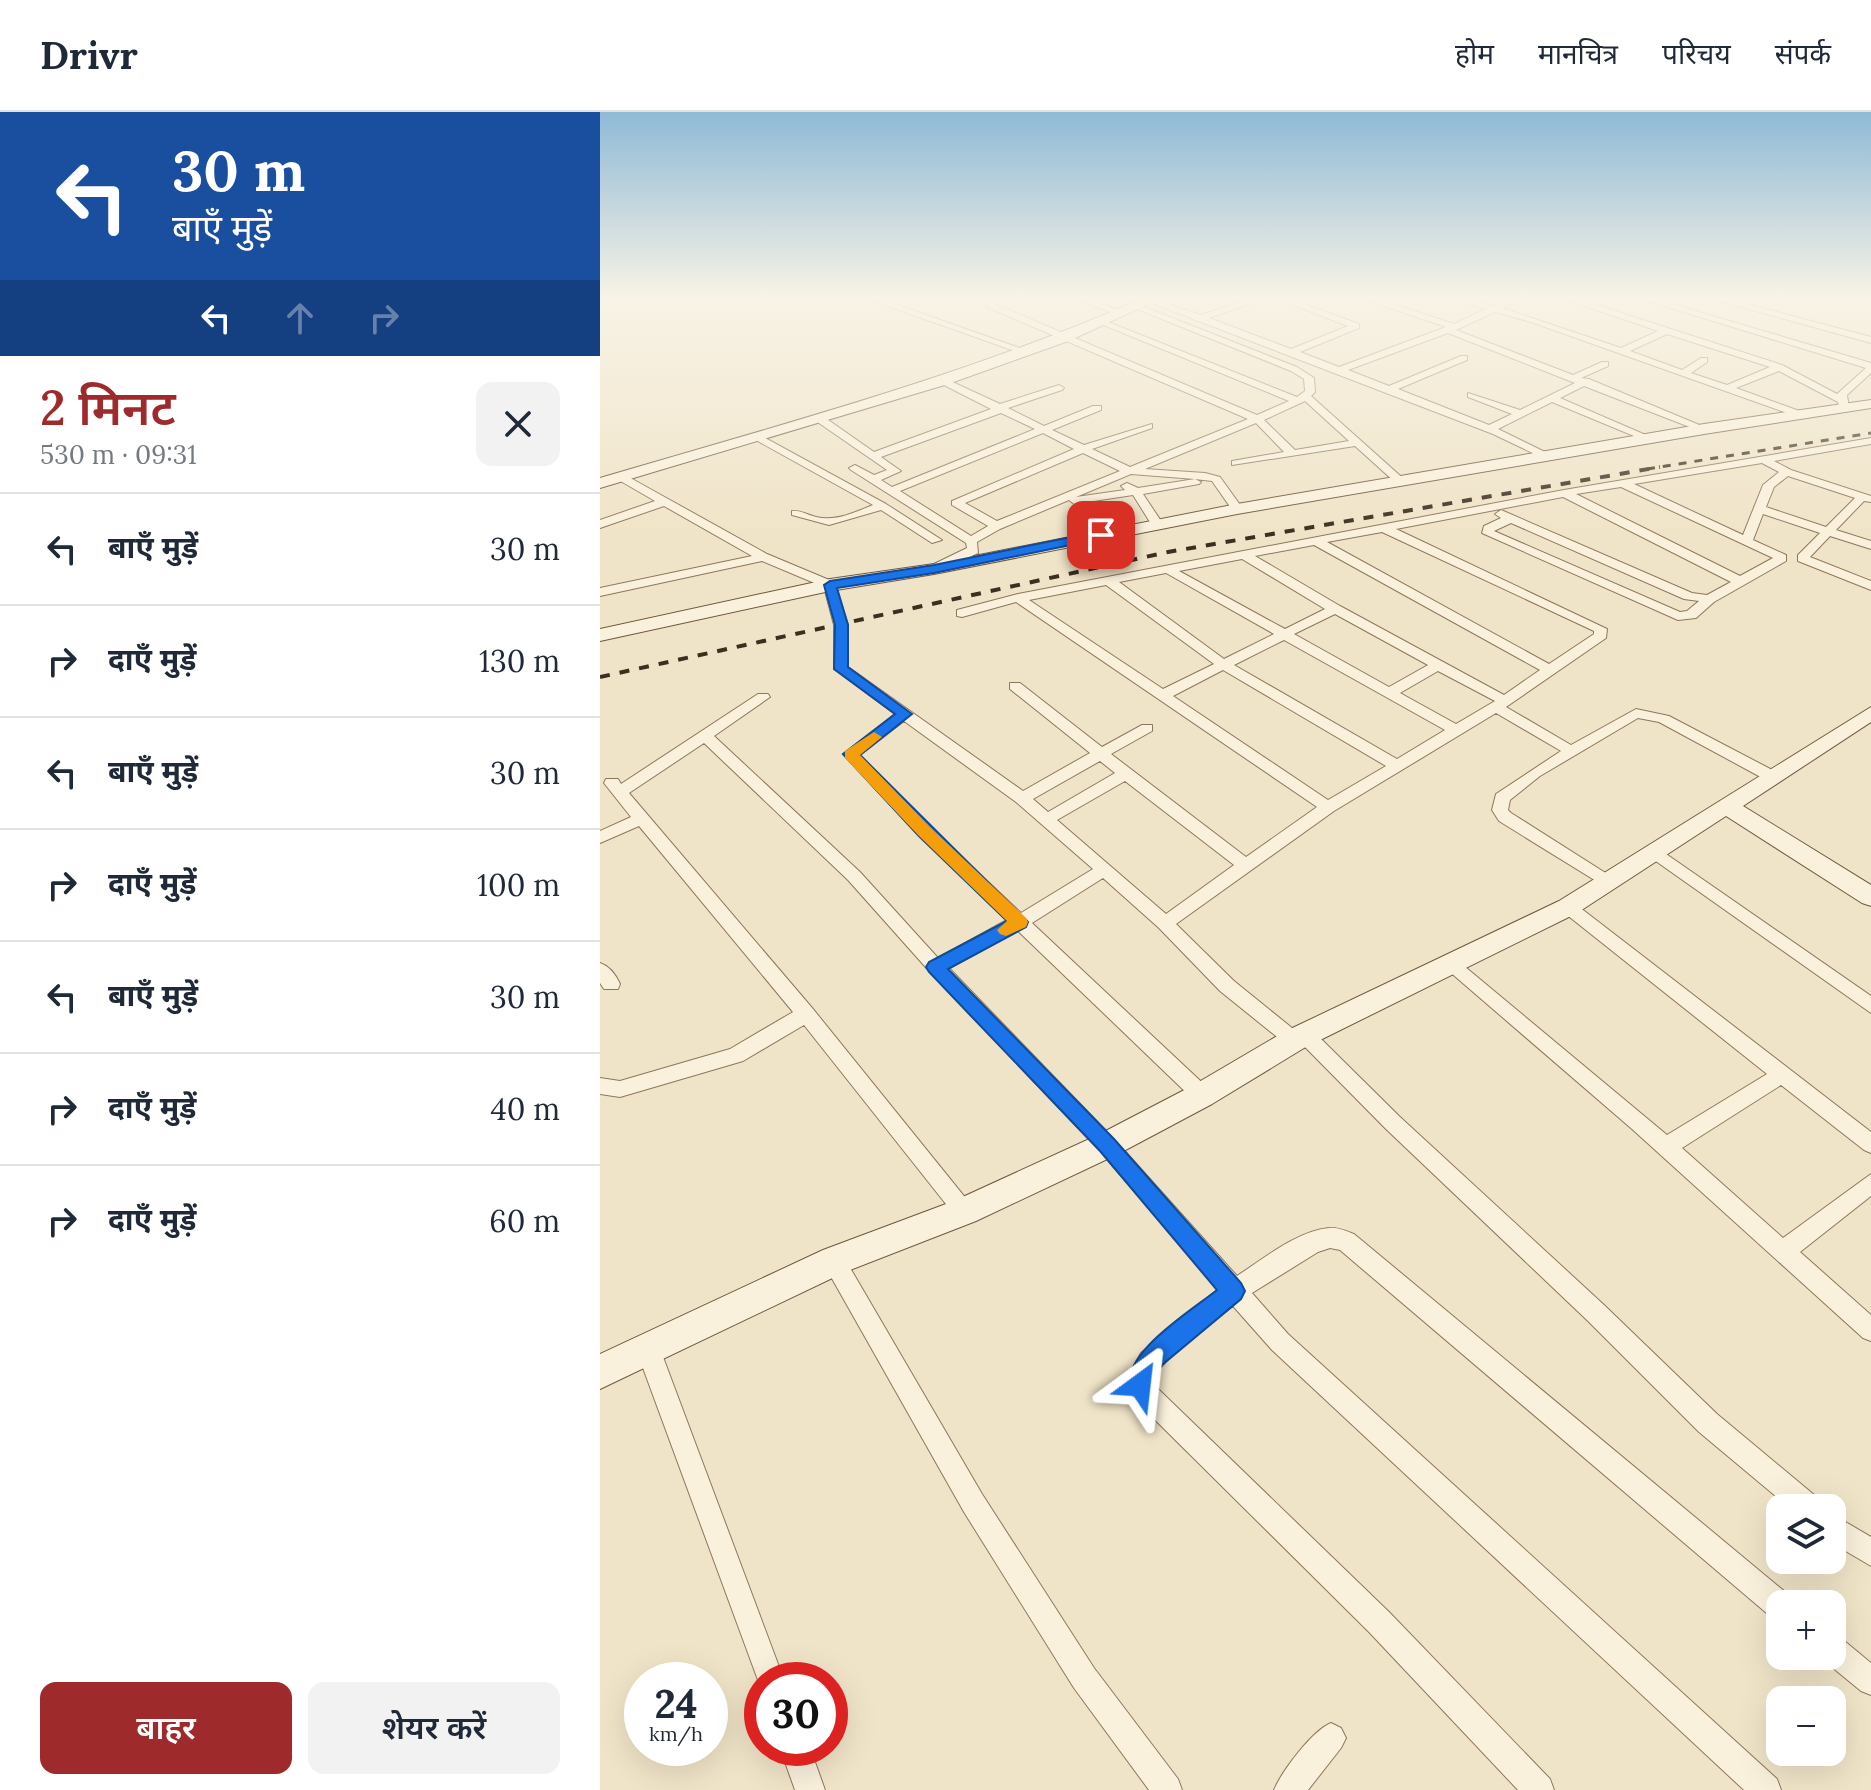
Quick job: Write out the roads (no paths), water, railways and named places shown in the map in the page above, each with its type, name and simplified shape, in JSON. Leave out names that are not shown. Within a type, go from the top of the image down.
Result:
[{"type":"street","points":[[600,483],[956,376]]},
{"type":"street","points":[[1158,376],[1257,419],[1293,454]]},
{"type":"street","points":[[1243,376],[1303,399],[1400,481]]},
{"type":"street","points":[[971,541],[996,526],[1303,399],[1311,383],[1306,376]]},
{"type":"street","points":[[1357,376],[1489,429],[1543,455]]},
{"type":"street","points":[[1390,389],[1420,376]]},
{"type":"street","points":[[1574,376],[1704,429]]},
{"type":"street","points":[[1489,429],[1554,399],[1585,376]]},
{"type":"street","points":[[1689,376],[1801,415]]},
{"type":"street","points":[[1726,389],[1757,376]]},
{"type":"street","points":[[1795,376],[1842,404]]},
{"type":"street","points":[[1842,404],[1842,394],[1861,376]]},
{"type":"street","points":[[943,381],[1080,450],[1129,471],[1216,479],[1237,509]]},
{"type":"street","points":[[873,456],[1059,388]]},
{"type":"street","points":[[1442,410],[1483,390]]},
{"type":"street","points":[[1472,395],[1522,414]]},
{"type":"street","points":[[1554,399],[1650,439]]},
{"type":"street","points":[[600,635],[830,585],[934,569],[1237,509],[1543,455],[1801,415],[1842,404],[1871,404]]},
{"type":"street","points":[[889,492],[1038,429],[1097,408]]},
{"type":"street","points":[[820,419],[895,471],[873,479]]},
{"type":"street","points":[[996,526],[956,503],[1080,450],[1148,426]]},
{"type":"street","points":[[758,437],[936,540]]},
{"type":"street","points":[[962,613],[1018,598],[1564,493],[1871,441]]},
{"type":"street","points":[[1236,463],[1355,443]]},
{"type":"street","points":[[1763,459],[1787,472],[1866,498]]},
{"type":"street","points":[[855,468],[971,541],[974,550],[934,569]]},
{"type":"street","points":[[1747,540],[1772,482],[1787,472]]},
{"type":"street","points":[[621,477],[763,557],[830,585]]},
{"type":"street","points":[[1113,477],[1136,491],[1157,524]]},
{"type":"street","points":[[1047,505],[1216,479]]},
{"type":"street","points":[[1510,519],[1488,529],[1488,533],[1670,614],[1691,615],[1709,599],[1782,558],[1622,483]]},
{"type":"street","points":[[1564,493],[1741,582]]},
{"type":"street","points":[[1866,498],[1827,530],[1802,558],[1871,586]]},
{"type":"street","points":[[600,524],[663,502]]},
{"type":"street","points":[[796,513],[810,521],[827,524],[882,506]]},
{"type":"street","points":[[1487,508],[1689,596],[1709,599]]},
{"type":"street","points":[[1759,509],[1871,545]]},
{"type":"street","points":[[1165,923],[1328,807],[1500,704],[1601,635],[1600,629],[1384,528]]},
{"type":"street","points":[[1316,541],[1550,670]]},
{"type":"street","points":[[1243,554],[1438,665],[1571,751]]},
{"type":"street","points":[[600,592],[763,557]]},
{"type":"street","points":[[1167,569],[1456,730]]},
{"type":"street","points":[[1109,581],[1222,664],[1399,767]]},
{"type":"street","points":[[830,585],[841,625],[841,669],[1022,798],[1165,923],[1227,986],[1300,1037],[1596,1313],[1708,1423],[1793,1494]]},
{"type":"street","points":[[1018,598],[1074,639],[1328,807]]},
{"type":"street","points":[[1163,695],[1335,609]]},
{"type":"street","points":[[1387,694],[1438,665]]},
{"type":"street","points":[[1015,686],[1246,866]]},
{"type":"street","points":[[763,697],[705,736],[615,788],[806,1014],[965,1211]]},
{"type":"street","points":[[1609,883],[1505,817],[1500,810],[1502,798],[1629,715],[1645,713],[1773,777]]},
{"type":"street","points":[[600,1372],[834,1261],[965,1211],[1107,1145],[1202,1095],[1300,1037],[1452,966],[1568,907],[1871,713]]},
{"type":"street","points":[[904,714],[851,754],[925,832],[1202,1095]]},
{"type":"street","points":[[1022,798],[1147,728]]},
{"type":"street","points":[[705,736],[854,876],[936,967],[1107,1145],[1280,1342],[1766,1790]]},
{"type":"street","points":[[1045,820],[1126,774]]},
{"type":"street","points":[[1728,807],[1871,897]]},
{"type":"street","points":[[600,837],[640,819]]},
{"type":"street","points":[[1656,853],[1871,1006]]},
{"type":"street","points":[[936,967],[1019,922],[1104,870]]},
{"type":"street","points":[[1568,907],[1871,1144]]},
{"type":"street","points":[[1452,966],[1666,1147],[1871,1330]]},
{"type":"street","points":[[600,1086],[620,1089],[736,1055],[806,1014]]},
{"type":"street","points":[[1666,1147],[1783,1074]]},
{"type":"street","points":[[1782,1252],[1871,1183]]},
{"type":"street","points":[[1539,1790],[1379,1622],[1148,1398],[1140,1385],[1141,1374],[1153,1357],[1233,1291],[1310,1244],[1328,1238],[1346,1241],[1766,1594]]},
{"type":"street","points":[[834,1261],[990,1530],[1084,1678],[1167,1790]]},
{"type":"street","points":[[648,1349],[763,1662]]},
{"type":"street","points":[[1846,1536],[1871,1553]]},
{"type":"street","points":[[1846,1660],[1871,1681]]},
{"type":"street","points":[[1289,1790],[1331,1738]]},
{"type":"street","points":[[801,1766],[810,1790]]},
{"type":"railway","points":[[1647,469],[1871,433]]},
{"type":"railway","points":[[600,677],[1168,552],[1660,467]]}]
